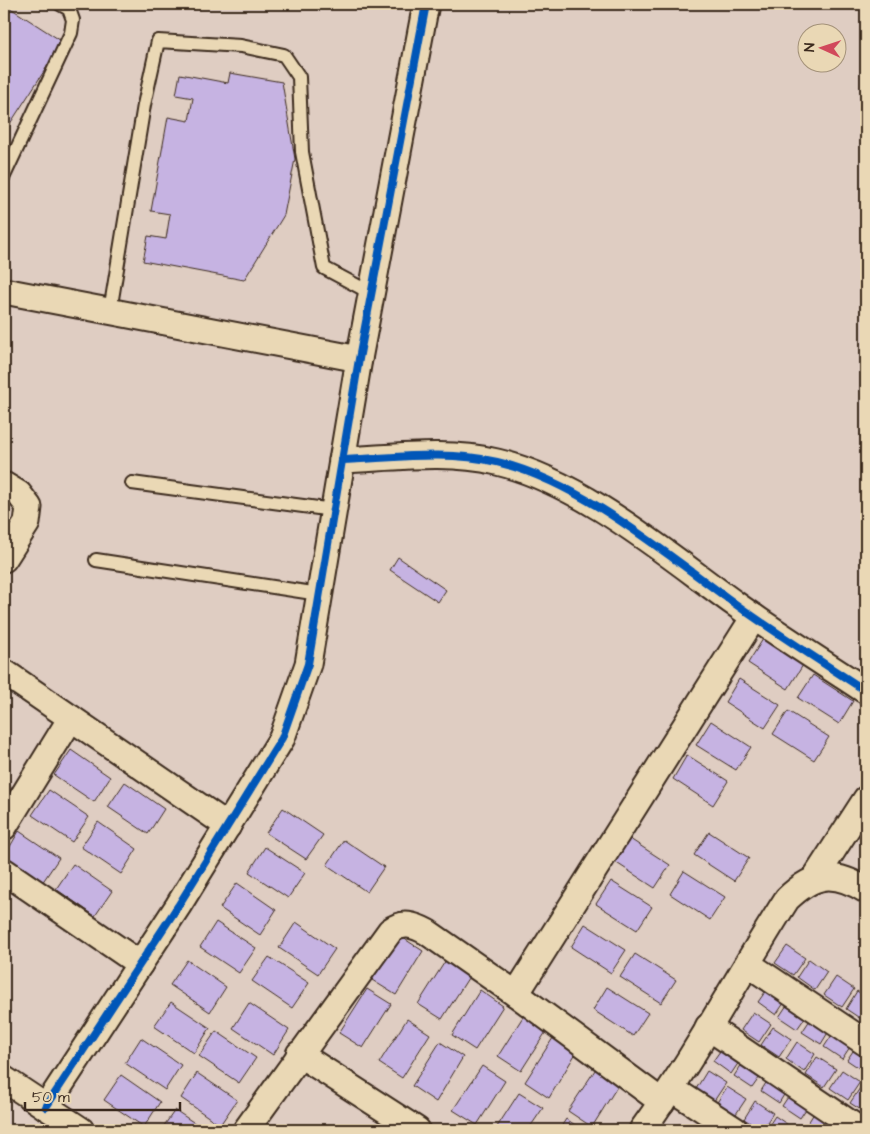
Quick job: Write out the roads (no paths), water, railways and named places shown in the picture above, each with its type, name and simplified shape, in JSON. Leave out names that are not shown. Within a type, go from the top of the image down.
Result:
[{"type":"street","points":[[4,1079],[61,1122],[140,964],[282,738],[308,664],[359,358],[426,4]]},
{"type":"street","points":[[4,291],[359,358]]},
{"type":"street","points":[[342,460],[451,456],[498,462],[534,474],[607,511],[754,617],[866,691]]},
{"type":"street","points":[[4,485],[19,494],[30,507],[27,523],[4,559]]},
{"type":"street","points":[[516,994],[754,617]]},
{"type":"street","points":[[4,672],[228,826]]},
{"type":"street","points":[[4,827],[71,718]]},
{"type":"street","points":[[815,878],[866,799]]},
{"type":"street","points":[[4,871],[140,964]]},
{"type":"street","points":[[642,1130],[667,1095],[787,899],[801,885],[815,878],[836,876],[866,890]]},
{"type":"street","points":[[246,1130],[299,1054],[390,931],[396,926],[405,924],[415,925],[427,932],[667,1095],[735,1130]]},
{"type":"street","points":[[748,964],[866,1043]]},
{"type":"street","points":[[708,1026],[860,1130]]},
{"type":"street","points":[[299,1054],[417,1130]]},
{"type":"lane","points":[[4,176],[71,32],[73,20],[69,9],[60,4]]},
{"type":"lane","points":[[110,311],[144,105],[158,41],[241,46],[284,55],[299,76],[302,152],[324,268],[371,293]]},
{"type":"lane","points":[[132,482],[333,510]]},
{"type":"lane","points":[[96,560],[319,594]]}]
